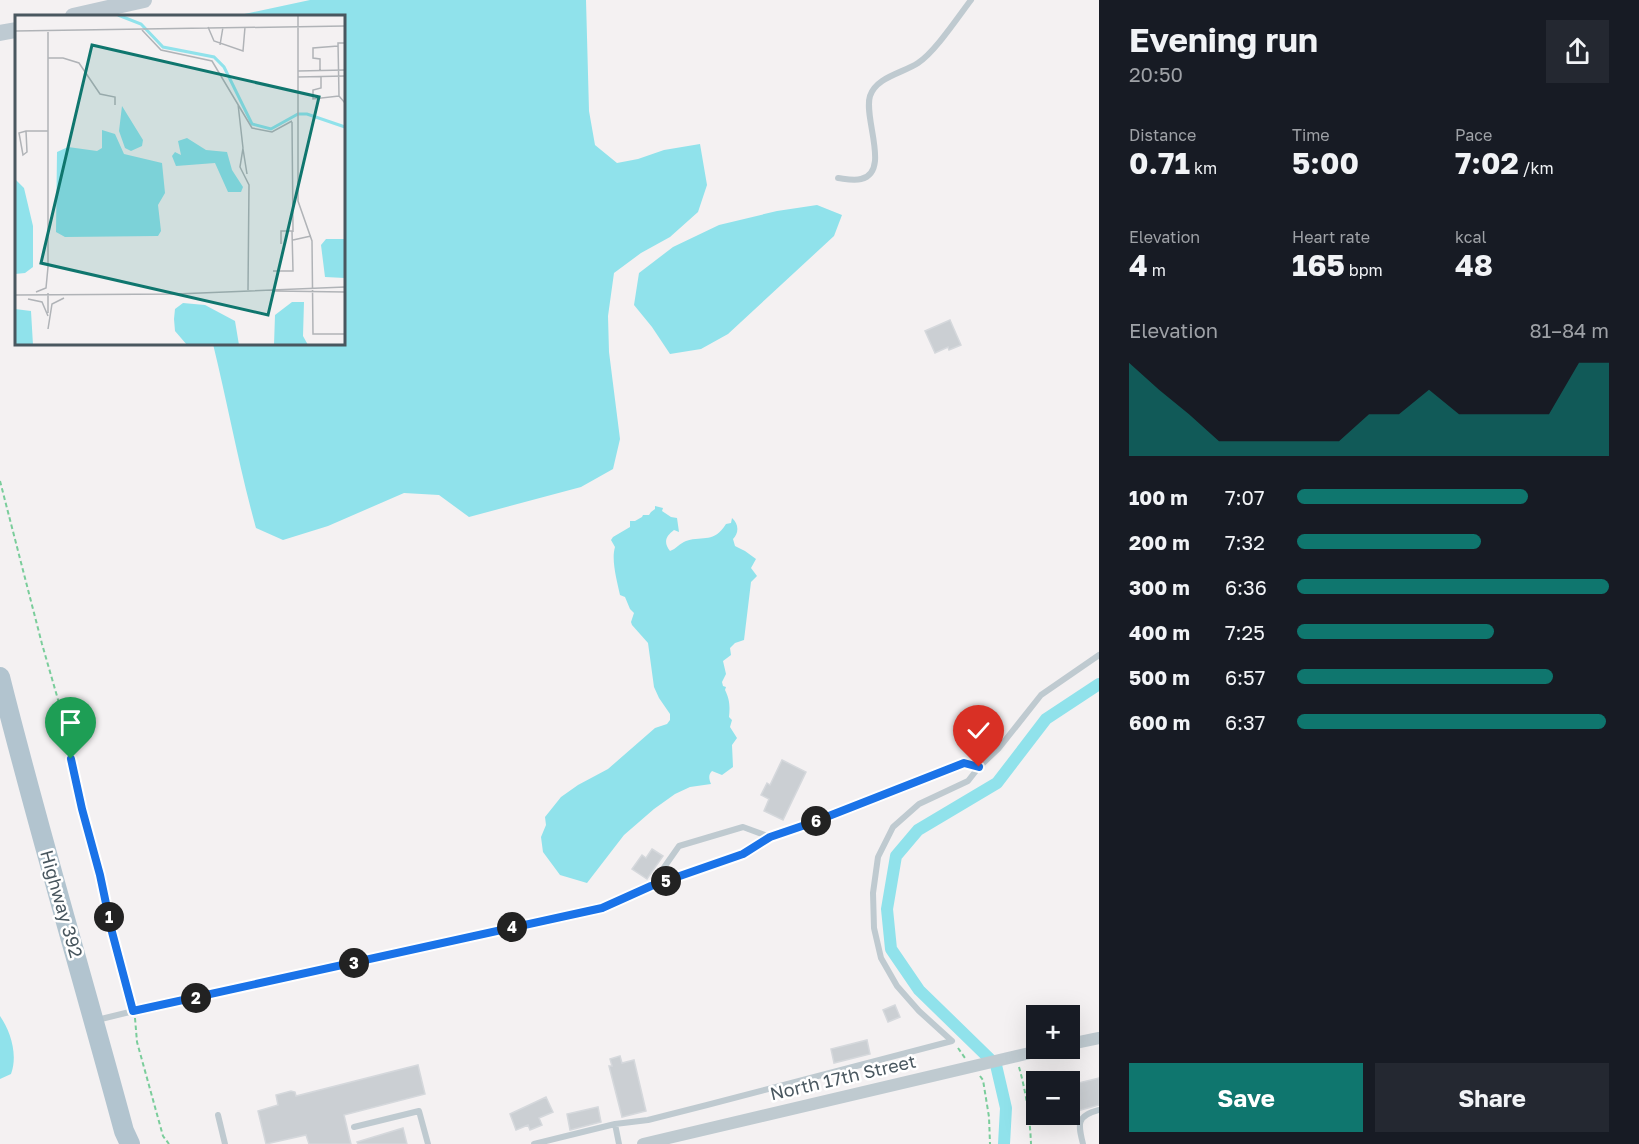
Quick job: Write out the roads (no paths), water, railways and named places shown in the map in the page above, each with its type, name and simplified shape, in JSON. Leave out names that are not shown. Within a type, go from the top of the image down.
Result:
[{"type":"main road","name":"Highway 392","points":[[0,677],[126,1140]]},
{"type":"street","points":[[77,15],[144,0]]},
{"type":"street","points":[[0,33],[15,30]]},
{"type":"street","points":[[1080,1042],[1099,1038]]},
{"type":"street","name":"North 17th Street","points":[[643,1144],[1026,1054]]},
{"type":"lane","points":[[838,178],[859,180],[874,172],[876,161],[868,110],[870,93],[885,79],[924,59],[971,0]]},
{"type":"lane","points":[[534,1144],[615,1125],[648,1120],[952,1041],[919,1011],[897,986],[880,958],[874,928],[873,892],[878,857],[893,827],[919,804],[968,781],[999,748],[1041,695],[1099,655]]},
{"type":"lane","points":[[94,1021],[602,908],[651,886],[743,854],[770,837],[964,763],[979,767]]},
{"type":"lane","points":[[651,886],[679,846],[743,827],[770,837]]},
{"type":"lane","points":[[1083,1144],[1079,1128],[1081,1119],[1088,1113],[1099,1110]]},
{"type":"lane","points":[[354,1127],[419,1111],[428,1144]]},
{"type":"lane","points":[[218,1115],[225,1144]]},
{"type":"lane","points":[[615,1125],[619,1144]]},
{"type":"water","points":[[310,0],[586,0],[589,111],[595,145],[617,163],[664,150],[700,144],[707,185],[698,212],[670,237],[641,253],[614,273],[608,316],[609,352],[620,439],[613,469],[581,487],[469,517],[439,495],[404,493],[328,526],[283,540],[256,528],[213,345],[345,345],[345,15],[240,15]]},
{"type":"water","points":[[817,205],[842,215],[834,236],[728,334],[701,349],[670,354],[634,305],[639,273],[673,247],[719,225],[777,211]]},
{"type":"water","points":[[655,506],[663,508],[662,511],[677,518],[679,532],[674,530],[666,539],[670,551],[686,541],[713,537],[726,524],[731,523],[732,518],[737,528],[733,539],[735,546],[756,559],[751,568],[757,576],[751,582],[744,640],[735,643],[730,648],[731,655],[723,661],[726,674],[722,682],[726,687],[729,700],[729,717],[732,720],[730,727],[737,738],[732,745],[733,767],[722,775],[712,771],[709,777],[711,784],[690,787],[675,794],[654,809],[624,835],[587,883],[560,875],[543,852],[541,837],[546,825],[545,817],[561,797],[608,769],[655,728],[667,724],[670,720],[670,714],[654,687],[648,643],[632,625],[634,613],[625,597],[620,595],[614,564],[615,547],[611,540],[630,527],[630,521],[635,521],[643,515],[649,515]]},
{"type":"water","points":[[0,1016],[10,1036],[14,1059],[11,1074],[0,1079]]},
{"type":"waterway","points":[[1004,1144],[1006,1108],[996,1065],[919,990],[891,949],[887,909],[896,856],[918,830],[997,783],[1046,719],[1099,684]]}]
